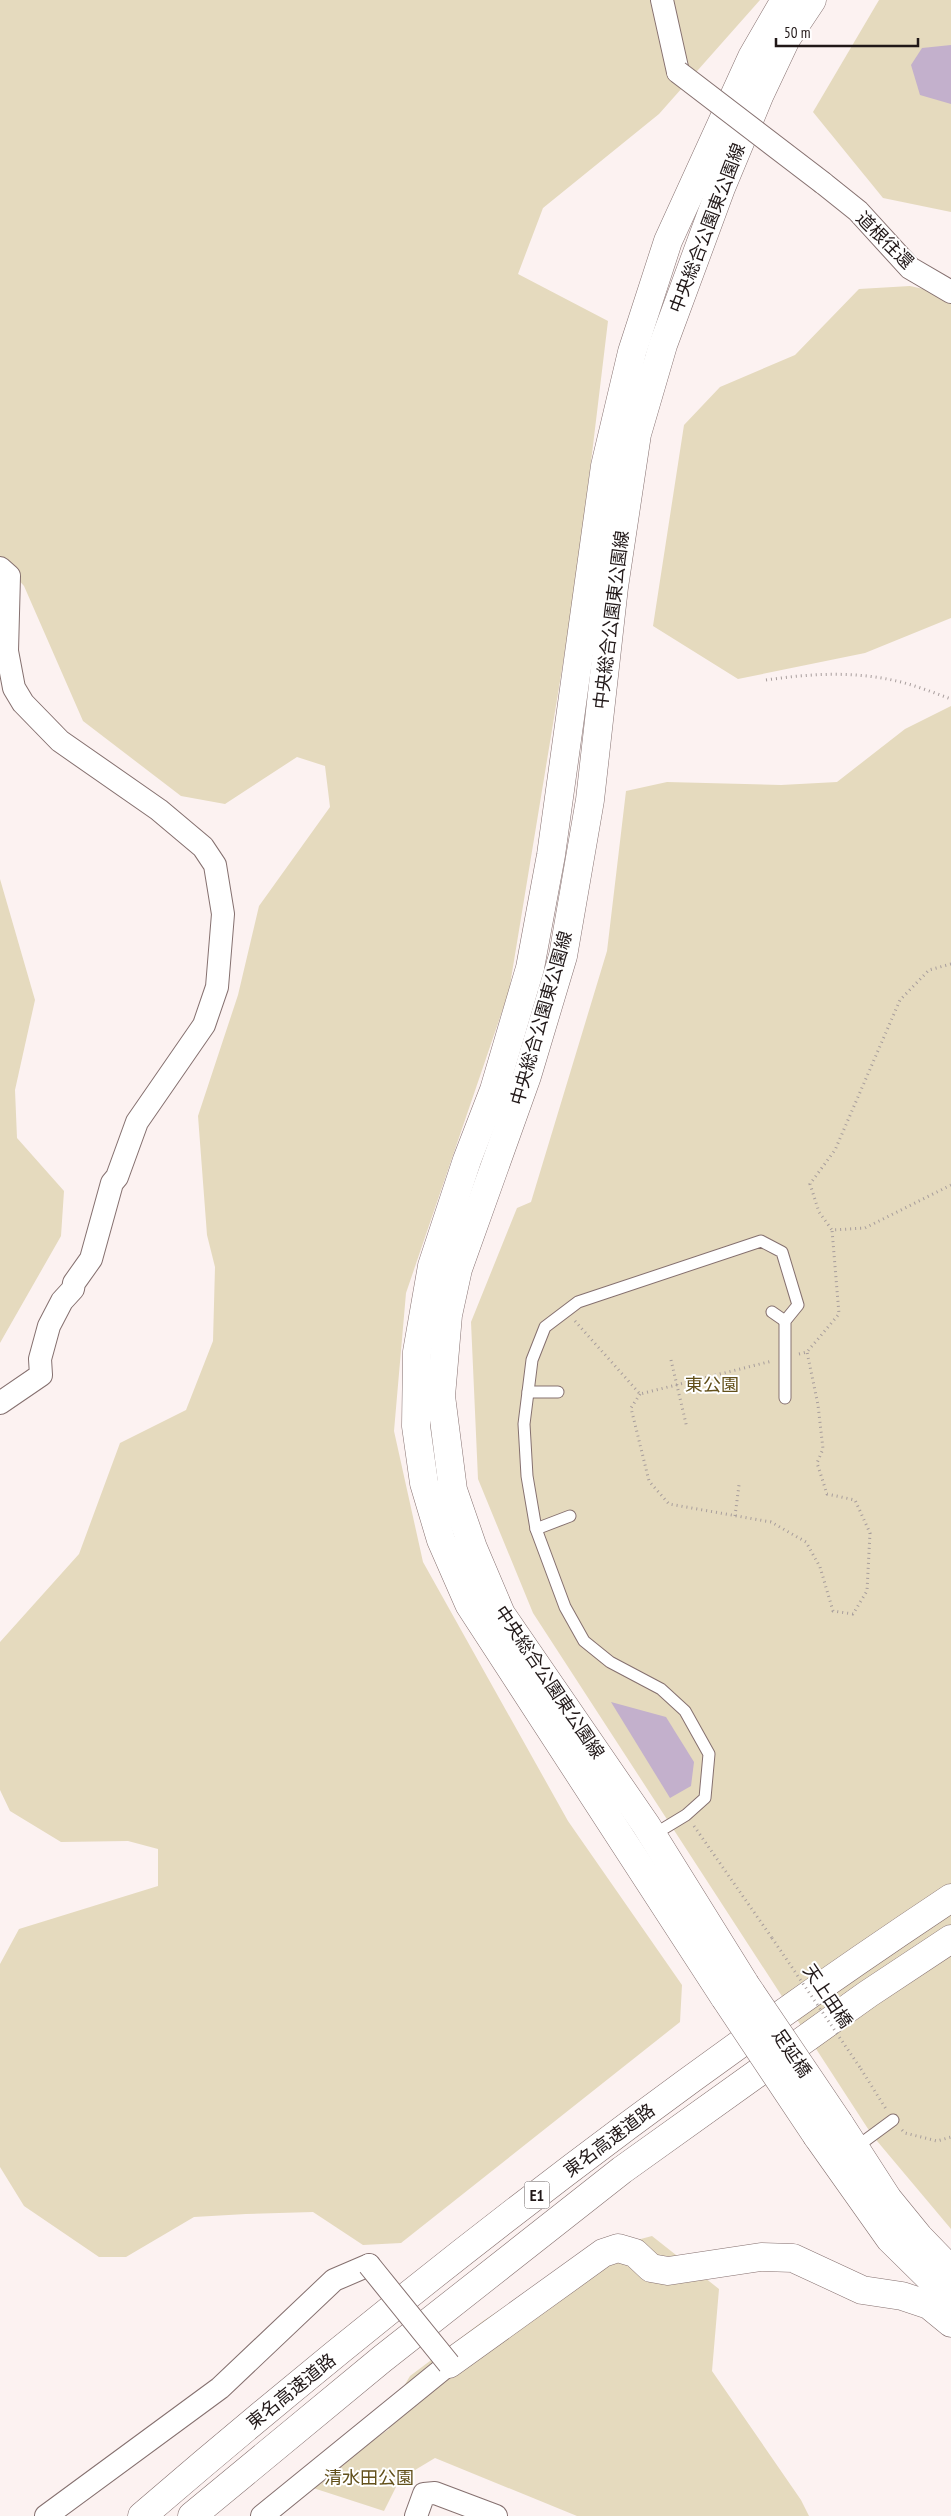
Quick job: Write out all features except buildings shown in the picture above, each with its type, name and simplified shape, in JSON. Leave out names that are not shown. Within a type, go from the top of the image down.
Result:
[{"type":"main road","points":[[735,1991],[630,1851],[469,1604],[441,1540],[424,1483],[416,1426],[417,1352],[432,1266],[467,1160],[494,1090],[530,968],[551,855],[605,466],[632,352],[668,241],[752,57],[785,0]]},
{"type":"main road","name":"中央総合公園東公園線","points":[[735,1991],[687,1890],[572,1715],[501,1614],[473,1548],[453,1490],[441,1396],[448,1315],[458,1269],[527,1076],[563,956],[590,800],[614,587],[637,434],[663,345],[688,274],[760,94],[786,39],[812,0]]},
{"type":"main road","name":"東名高速道路","points":[[142,2516],[361,2334],[606,2141],[851,1965],[951,1898]]},
{"type":"main road","name":"東名高速道路","points":[[192,2516],[382,2359],[622,2170],[868,1994],[951,1939]]},
{"type":"main road","name":"足延橋","points":[[735,1991],[828,2130]]},
{"type":"main road","points":[[828,2130],[855,2148],[894,2207],[919,2237],[951,2270]]},
{"type":"main road","points":[[828,2130],[890,2239],[951,2299]]},
{"type":"main road","points":[[449,2364],[603,2253],[618,2248],[635,2253],[652,2268],[668,2271],[761,2256],[793,2258],[862,2290],[902,2296],[929,2305],[951,2323]]},
{"type":"street","name":"道根往還","points":[[662,0],[678,72],[858,211],[910,268],[951,292]]},
{"type":"street","points":[[0,568],[9,576],[7,652],[14,688],[23,703],[60,741],[159,810],[203,847],[215,865],[223,914],[217,987],[204,1025],[137,1122],[117,1177],[112,1183],[91,1260],[62,1301],[49,1326],[40,1359],[41,1375],[0,1403]]},
{"type":"street","points":[[630,1851],[652,1836]]},
{"type":"street","points":[[46,2516],[220,2388],[334,2280],[369,2265],[449,2364],[262,2516]]},
{"type":"street","points":[[416,2516],[424,2494],[436,2493],[496,2516]]},
{"type":"lane","points":[[652,1836],[686,1815],[705,1798],[709,1754],[684,1711],[667,1694],[610,1662],[584,1641],[565,1606],[536,1529],[527,1476],[524,1433],[532,1360],[546,1327],[578,1302],[761,1240],[782,1252],[798,1305],[785,1321],[785,1398]]},
{"type":"lane","points":[[772,1312],[785,1321]]},
{"type":"lane","points":[[528,1392],[558,1392]]},
{"type":"lane","points":[[536,1529],[570,1516]]},
{"type":"lane","points":[[855,2148],[893,2120]]},
{"type":"path","points":[[766,680],[795,676],[848,674],[893,680],[951,698]]},
{"type":"path","points":[[807,1352],[818,1405],[824,1449],[817,1463],[828,1494],[855,1500],[870,1533],[867,1591],[853,1614],[833,1611],[820,1567],[806,1542],[771,1522],[669,1504],[649,1481],[631,1408],[640,1394],[807,1352],[838,1314],[832,1230],[819,1212],[810,1184],[835,1150],[900,1000],[929,970],[951,964]]},
{"type":"path","points":[[832,1230],[865,1228],[951,1185]]},
{"type":"path","points":[[566,1311],[640,1394]]},
{"type":"path","points":[[671,1360],[687,1428]]},
{"type":"path","points":[[735,1516],[739,1485]]},
{"type":"path","name":"天上田橋","points":[[686,1815],[861,2069],[893,2120]]},
{"type":"path","points":[[893,2120],[905,2133],[937,2141],[951,2137]]},
{"type":"green space","points":[[0,0],[760,0],[659,114],[543,208],[518,274],[608,321],[577,578],[509,991],[406,1293],[394,1431],[423,1562],[568,1821],[682,1985],[680,2022],[401,2243],[363,2245],[313,2212],[246,2214],[194,2217],[126,2257],[99,2257],[24,2206],[0,2167],[0,1964],[19,1929],[158,1886],[158,1849],[128,1841],[61,1842],[10,1811],[0,1790],[0,1642],[79,1554],[120,1443],[186,1410],[213,1341],[215,1267],[207,1235],[198,1116],[238,995],[259,906],[330,807],[325,766],[297,757],[225,804],[181,796],[83,721],[24,586],[0,559]]},
{"type":"green space","points":[[879,0],[951,0],[951,212],[883,198],[813,112]]},
{"type":"green space","points":[[910,286],[951,295],[951,618],[865,653],[738,679],[653,626],[684,425],[720,387],[795,355],[859,289]]},
{"type":"green space","name":"東公園","points":[[951,706],[951,2229],[872,2135],[533,1613],[478,1479],[471,1322],[517,1208],[531,1202],[607,951],[626,791],[667,782],[781,785],[837,782],[905,729]]},
{"type":"green space","points":[[0,879],[35,1000],[15,1090],[17,1138],[64,1191],[61,1236],[0,1343]]},
{"type":"green space","name":"清水田公園","points":[[652,2236],[719,2289],[712,2371],[801,2500],[809,2516],[577,2516],[435,2458],[400,2479],[384,2511],[307,2486],[389,2429],[386,2416],[410,2376],[483,2321],[584,2254]]},
{"type":"shaded area","points":[[951,45],[951,104],[920,95],[911,65],[922,48]]},
{"type":"shaded area","points":[[611,1702],[666,1717],[694,1762],[691,1786],[670,1798]]}]
